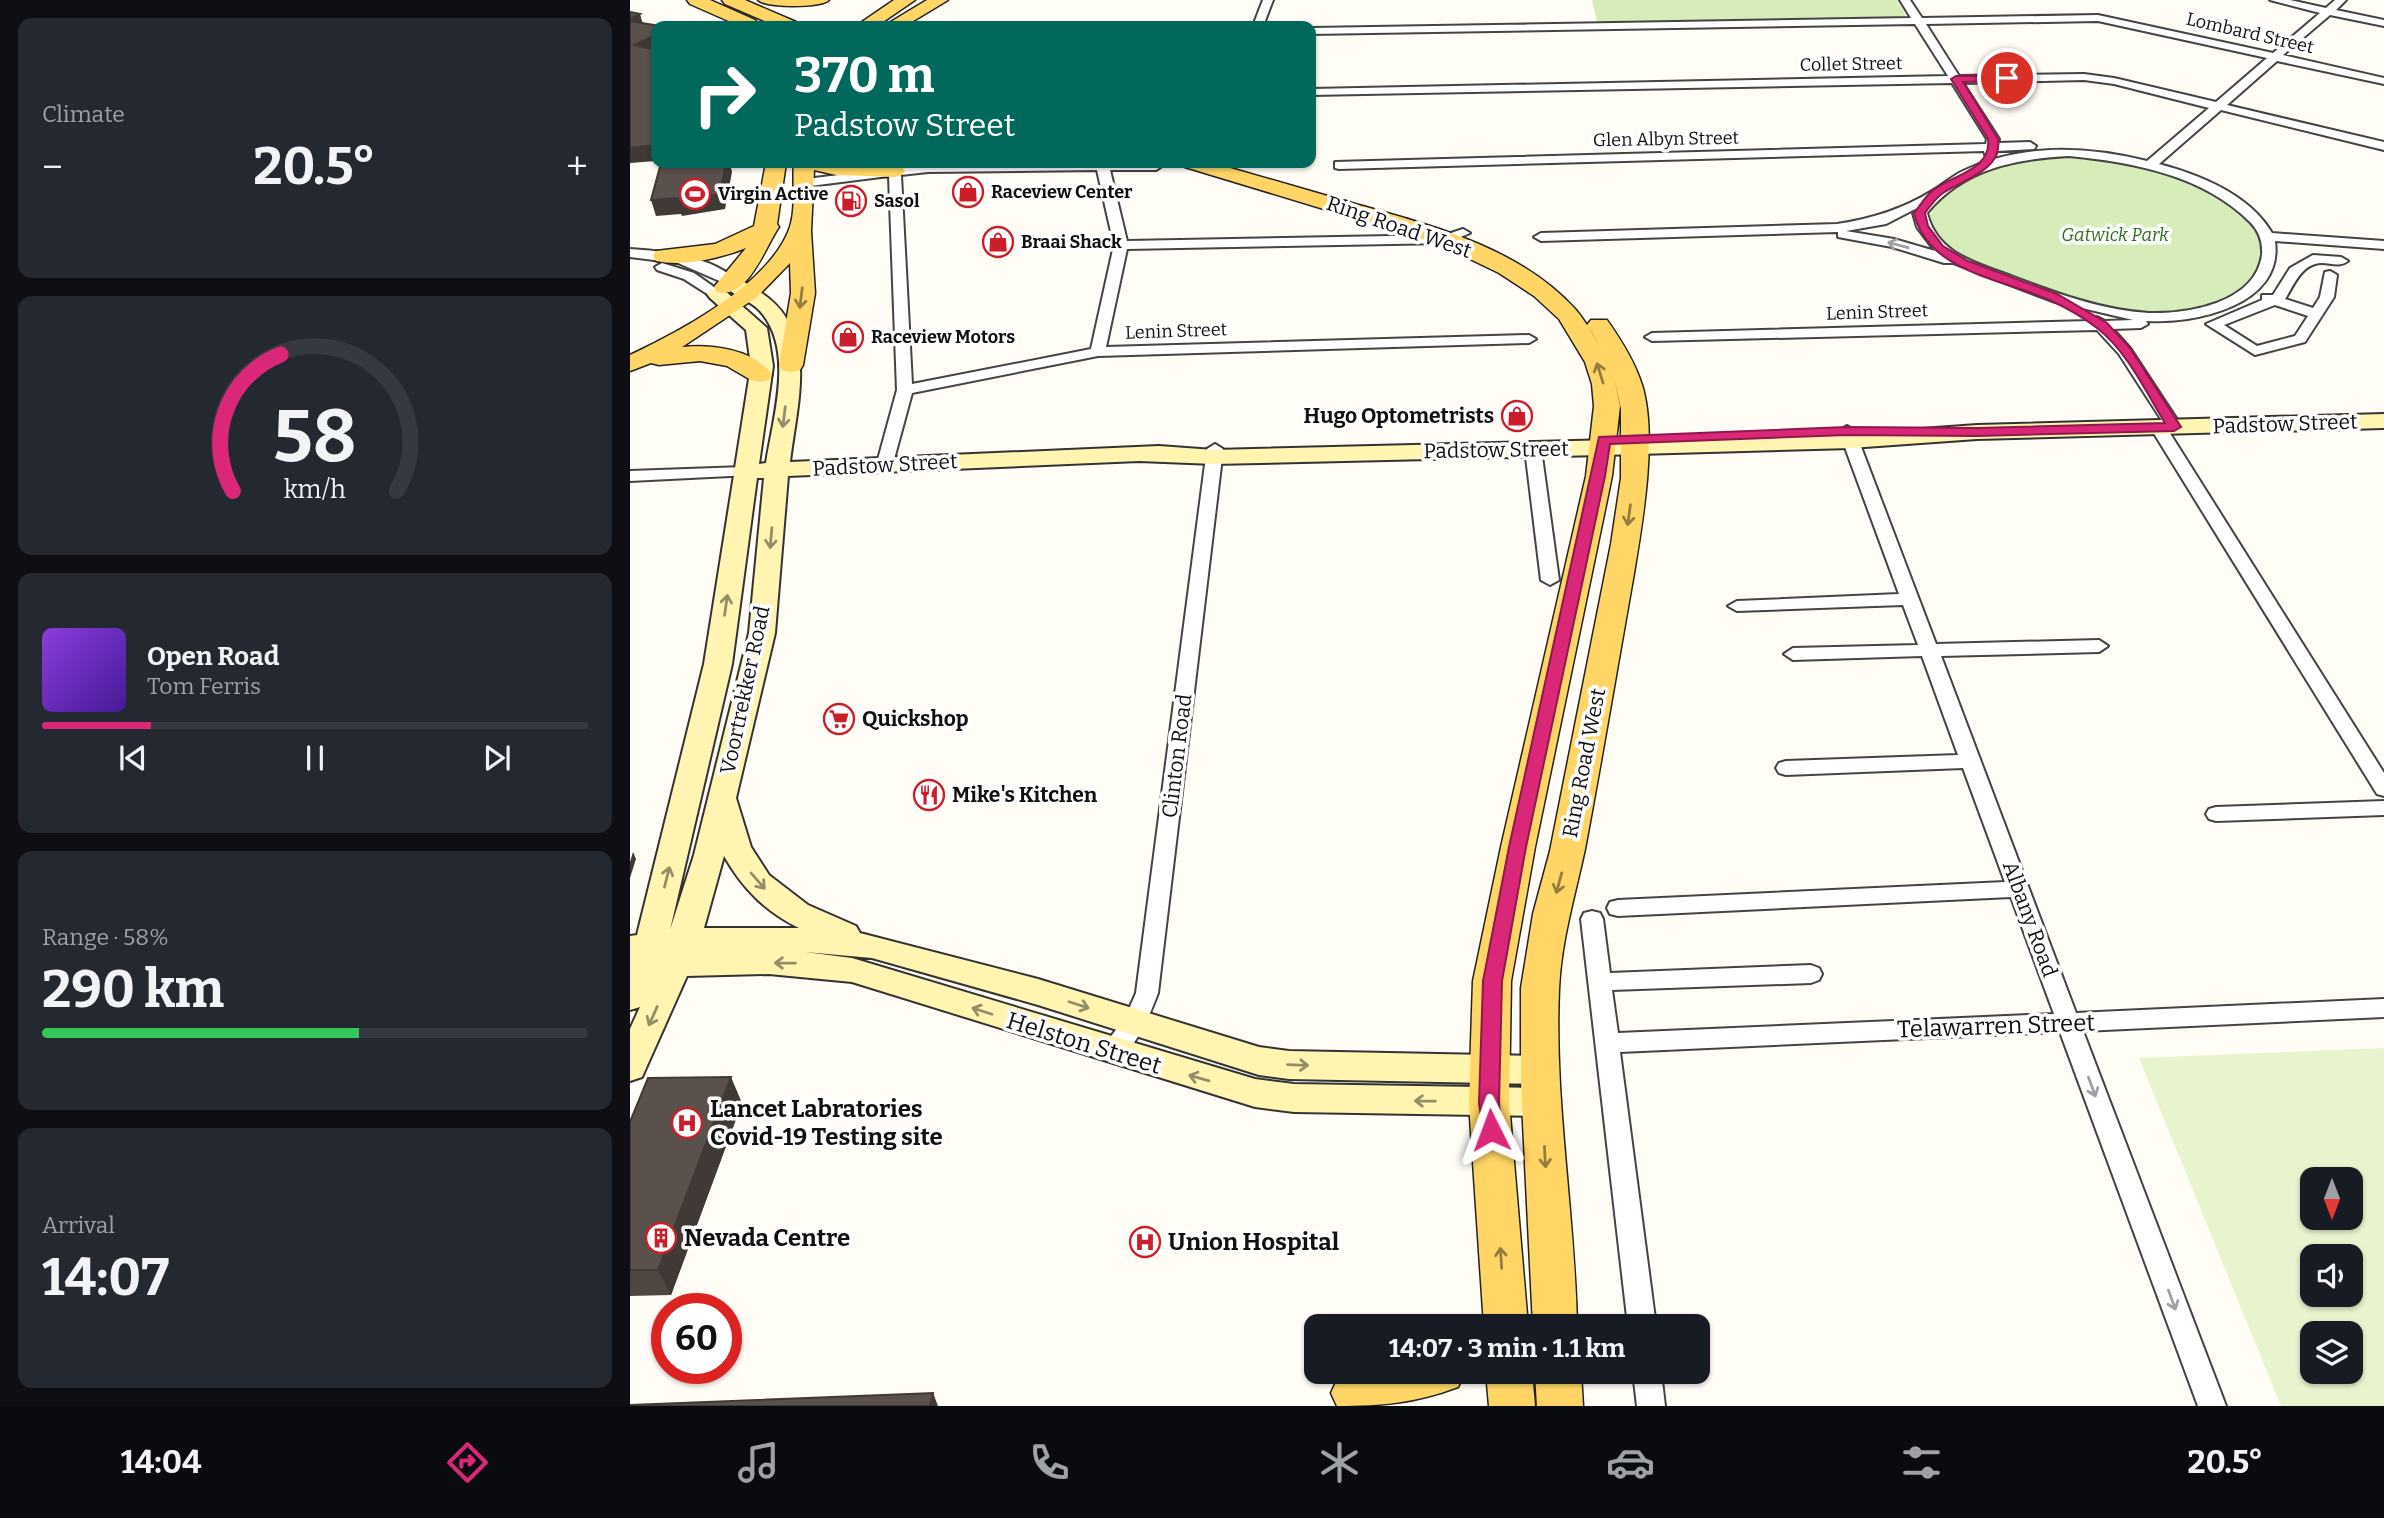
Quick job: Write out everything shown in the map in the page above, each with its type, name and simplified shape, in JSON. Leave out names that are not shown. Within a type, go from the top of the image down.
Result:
[{"type":"main road","points":[[696,0],[742,21]]},
{"type":"main road","points":[[731,0],[779,21]]},
{"type":"main road","points":[[767,0],[820,0]]},
{"type":"main road","points":[[876,21],[913,5],[939,0]]},
{"type":"main road","points":[[898,21],[913,5]]},
{"type":"main road","points":[[630,365],[695,331],[732,293],[759,248],[768,227],[775,168]]},
{"type":"main road","points":[[832,168],[895,171]]},
{"type":"main road","name":"Ring Road West","points":[[1209,168],[1512,254],[1552,280],[1595,320],[1620,360],[1630,386],[1619,444],[1518,847],[1493,981],[1490,1086],[1500,1314]]},
{"type":"main road","name":"Ring Road West","points":[[1247,168],[1388,207],[1455,236],[1542,291],[1568,315],[1584,337],[1601,373],[1607,406],[1619,444],[1634,478],[1625,544],[1540,988],[1541,1086],[1554,1314]]},
{"type":"main road","points":[[791,365],[803,293],[800,231],[803,173]]},
{"type":"main road","points":[[664,256],[725,250],[747,241],[768,227]]},
{"type":"main road","points":[[630,347],[732,293],[777,264],[800,231]]},
{"type":"main road","points":[[630,365],[671,356],[710,353],[739,360],[760,375]]},
{"type":"main road","points":[[1354,1393],[1380,1384]]},
{"type":"main road","points":[[1510,1384],[1512,1406]]},
{"type":"main road","points":[[1559,1384],[1560,1406]]},
{"type":"street","points":[[1260,21],[1268,0]]},
{"type":"street","points":[[1905,0],[1993,139],[1994,145],[1985,165]]},
{"type":"street","points":[[2275,0],[2384,23]]},
{"type":"street","points":[[2150,165],[2341,0]]},
{"type":"street","name":"Lombard Street","points":[[1316,31],[2098,18],[2384,81]]},
{"type":"street","name":"Collet Street","points":[[1316,92],[2101,78],[2384,146]]},
{"type":"street","name":"Glen Albyn Street","points":[[1339,164],[1930,149],[1994,145],[2025,145],[2068,152]]},
{"type":"street","points":[[1930,149],[1959,158],[1965,162],[1969,174]]},
{"type":"street","points":[[1541,237],[1813,230],[1881,221],[1985,165],[2025,155],[2068,152],[2150,165],[2227,197],[2254,218],[2269,237],[2270,261],[2257,283],[2247,292],[2212,309],[2126,333],[2125,351]]},
{"type":"street","points":[[803,173],[935,168]]},
{"type":"street","points":[[1098,352],[1121,245],[1103,168]]},
{"type":"street","points":[[885,463],[905,390],[895,171]]},
{"type":"street","points":[[1937,192],[1920,213],[1923,226],[1939,248],[1964,264]]},
{"type":"street","points":[[1362,240],[1384,233],[1388,226],[1382,218]]},
{"type":"street","points":[[1813,230],[1894,243],[1964,264],[2048,295],[2103,310],[2152,317],[2212,309]]},
{"type":"street","points":[[1121,245],[1455,236]]},
{"type":"street","points":[[2269,237],[2384,245]]},
{"type":"street","points":[[630,253],[664,256],[704,266],[732,293]]},
{"type":"street","points":[[2330,275],[2327,297],[2300,339],[2255,351],[2213,324],[2275,300],[2295,271],[2313,259],[2341,261]]},
{"type":"street","points":[[630,262],[674,270],[732,293]]},
{"type":"street","points":[[2247,292],[2316,314]]},
{"type":"street","name":"Voortrekker Road","points":[[649,962],[709,855],[762,633],[777,470],[791,365],[783,328],[766,305],[732,293]]},
{"type":"street","name":"Voortrekker Road","points":[[630,1068],[649,962],[718,664],[744,472],[762,366],[756,328],[732,293]]},
{"type":"street","points":[[2048,295],[2102,326],[2125,351],[2166,427],[2384,789]]},
{"type":"street","points":[[2040,327],[2052,311],[2048,295]]},
{"type":"street","name":"Lenin Street","points":[[1652,337],[2154,324]]},
{"type":"street","name":"Lenin Street","points":[[905,390],[1098,352],[1529,339]]},
{"type":"street","name":"Padstow Street","points":[[1215,453],[2384,421]]},
{"type":"street","name":"Albany Road","points":[[1849,436],[2212,1406]]},
{"type":"street","name":"Padstow Street","points":[[630,476],[1140,454],[1533,449],[1619,444]]},
{"type":"street","points":[[1533,449],[1550,580]]},
{"type":"street","name":"Clinton Road","points":[[1111,1052],[1135,1023],[1147,993],[1152,965],[1215,453]]},
{"type":"street","points":[[1737,606],[1910,599]]},
{"type":"street","points":[[1793,654],[2099,646]]},
{"type":"street","points":[[1786,768],[1971,761]]},
{"type":"street","points":[[721,797],[737,851],[764,889],[791,912],[872,946]]},
{"type":"street","points":[[2216,814],[2384,808]]},
{"type":"street","points":[[1618,908],[2019,889]]},
{"type":"street","points":[[1592,919],[1641,1314]]},
{"type":"street","name":"Helston Street","points":[[649,962],[810,940],[872,946],[1038,992],[1236,1055],[1289,1065],[1490,1086]]},
{"type":"street","name":"Helston Street","points":[[649,962],[808,963],[852,970],[1111,1052],[1255,1093],[1294,1098],[1490,1086],[1541,1086]]},
{"type":"street","points":[[1600,982],[1811,974]]},
{"type":"street","name":"Telawarren Street","points":[[1608,1042],[2384,1008]]},
{"type":"street","points":[[1648,1384],[1651,1406]]},
{"type":"green space","points":[[1592,0],[1897,0],[1906,15],[1904,19],[1598,26]]},
{"type":"green space","name":"Gatwick Park","points":[[2078,155],[2177,178],[2203,188],[2225,201],[2244,216],[2257,234],[2262,254],[2255,273],[2240,289],[2214,304],[2174,312],[2131,311],[2097,306],[2018,281],[1966,258],[1946,247],[1935,236],[1930,220],[1935,206],[1947,193],[1964,182],[2022,160]]},
{"type":"green space","points":[[2384,1048],[2384,1406],[2281,1406],[2139,1058]]},
{"type":"building","points":[[630,12],[640,14],[630,19]]},
{"type":"building","points":[[630,21],[651,24],[651,37],[634,45],[651,49],[651,146],[630,148]]},
{"type":"building","points":[[660,168],[725,168],[720,194],[677,201],[678,198],[651,200]]},
{"type":"building","name":"Nevada Centre","points":[[731,1077],[658,1270],[630,1270],[630,1122],[648,1078]]},
{"type":"building","points":[[933,1393],[930,1406],[630,1406],[630,1405]]},
{"type":"place","name":"Raceview Center","points":[[968,192]]},
{"type":"place","name":"Virgin Active","points":[[695,194]]},
{"type":"place","name":"Sasol","points":[[851,201]]},
{"type":"place","name":"Braai Shack","points":[[998,242]]},
{"type":"place","name":"Raceview Motors","points":[[848,337]]},
{"type":"place","name":"Hugo Optometrists","points":[[1517,416]]},
{"type":"place","name":"Quickshop","points":[[839,719]]},
{"type":"place","name":"Mike's Kitchen","points":[[929,795]]},
{"type":"place","name":"Lancet Labratories Covid-19 Testing site","points":[[687,1123]]},
{"type":"place","name":"Nevada Centre","points":[[661,1238]]},
{"type":"place","name":"Union Hospital","points":[[1145,1242]]},
{"type":"route","points":[[1491,1130],[1489,1103],[1493,981],[1518,847],[1599,476],[1604,440],[1847,431],[1977,432],[2174,427],[2125,351],[2102,326],[2053,297],[1964,264],[1939,248],[1920,220],[1920,213],[1937,192],[1985,165],[1994,145],[1993,139],[1956,79],[2007,78]]}]
